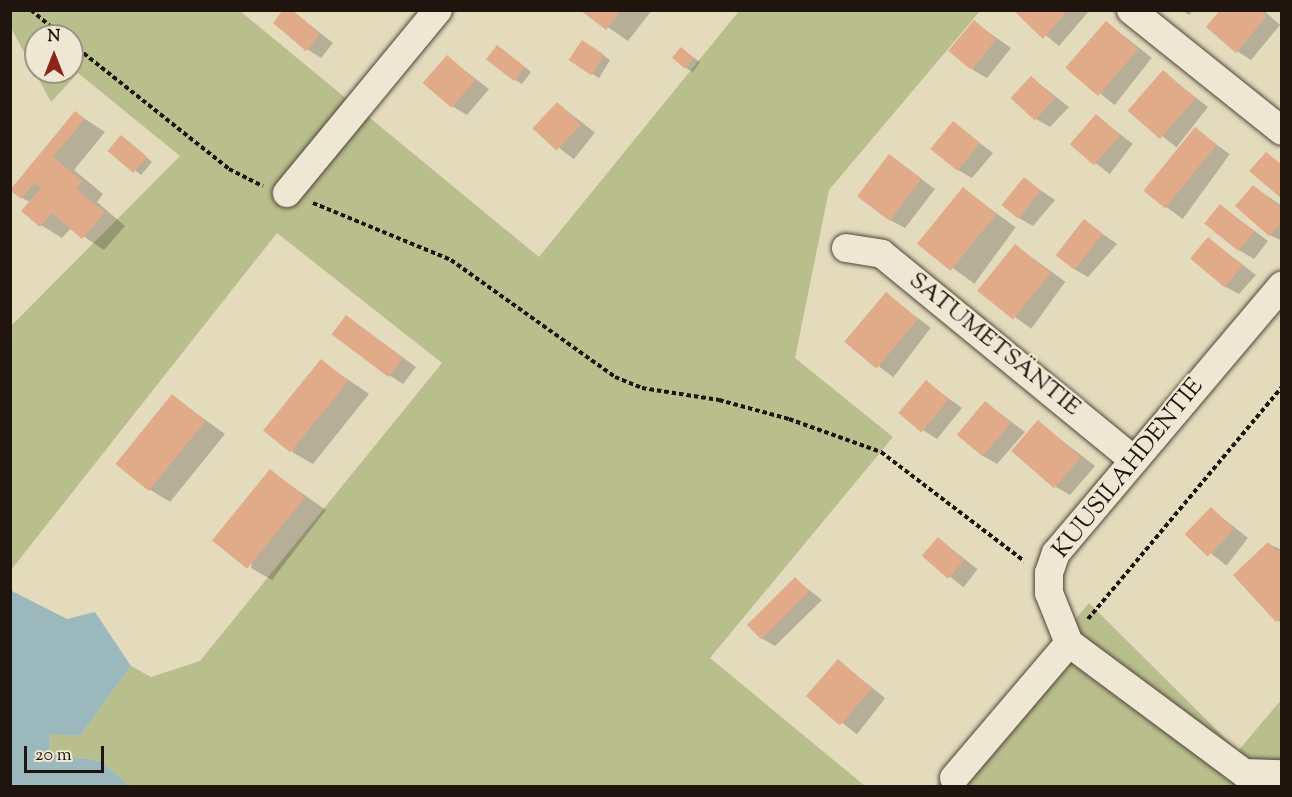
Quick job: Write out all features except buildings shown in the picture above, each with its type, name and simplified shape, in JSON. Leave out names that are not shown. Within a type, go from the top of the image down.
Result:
[{"type":"street","points":[[286,193],[438,10]]},
{"type":"street","points":[[1131,10],[1281,131]]},
{"type":"street","name":"SATUMETSÄNTIE","points":[[846,248],[882,254],[1134,460]]},
{"type":"street","name":"KUUSILAHDENTIE","points":[[1069,643],[1049,593],[1049,573],[1056,553],[1281,286]]},
{"type":"street","points":[[954,778],[1069,643],[1244,773],[1281,774]]},
{"type":"path","points":[[31,10],[48,24]]},
{"type":"path","points":[[84,54],[229,169],[249,181],[286,193],[451,260],[615,377],[642,388],[719,400],[789,419],[881,452],[1021,559]]},
{"type":"path","points":[[1069,643],[1281,387]]},
{"type":"green space","points":[[11,11],[240,11],[539,257],[739,11],[980,11],[829,190],[795,358],[893,437],[710,658],[865,786],[130,786],[101,761],[49,754],[50,733],[80,736],[131,666],[151,677],[200,661],[442,363],[277,233],[11,570],[11,326],[180,156],[84,78],[84,24],[24,24],[24,52],[11,28]]},
{"type":"green space","points":[[41,84],[68,84],[51,102]]},
{"type":"green space","points":[[1089,603],[1238,751],[1281,700],[1281,786],[935,786]]},
{"type":"water","points":[[10,590],[67,619],[95,612],[131,666],[80,736],[50,734],[49,754],[101,761],[130,786],[11,786]]}]
